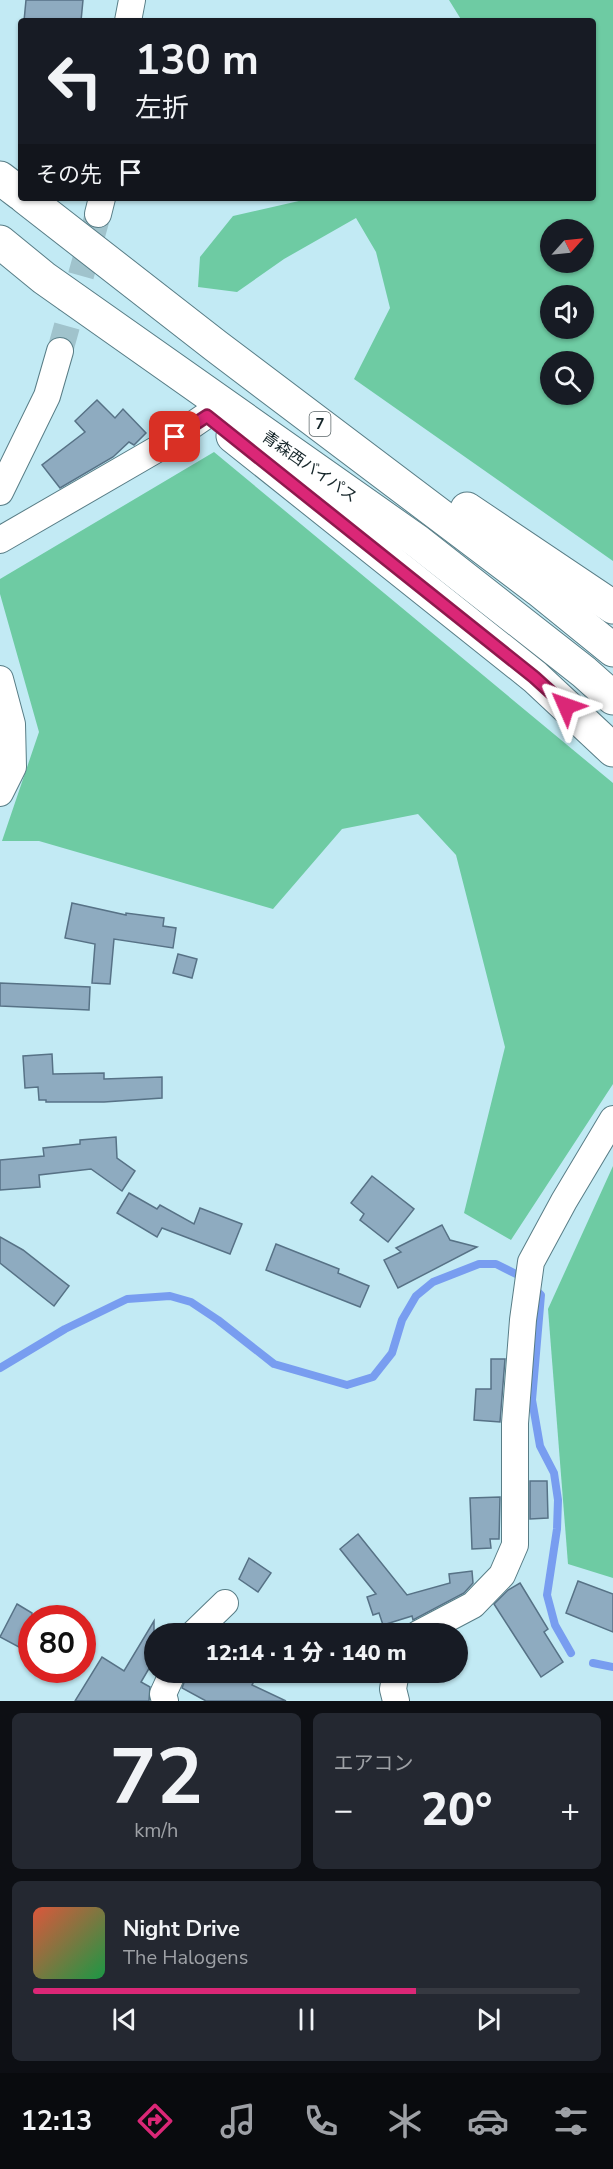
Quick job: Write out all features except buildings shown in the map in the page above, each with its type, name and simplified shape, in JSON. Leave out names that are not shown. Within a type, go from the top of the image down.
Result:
[{"type":"highway","points":[[0,178],[18,192]]},
{"type":"highway","name":"7","points":[[30,201],[216,346],[539,590],[613,650]]},
{"type":"highway","name":"青森西バイパス","points":[[0,242],[44,278],[417,541],[584,672],[613,698]]},
{"type":"highway","points":[[44,278],[207,416],[534,677],[613,750]]},
{"type":"highway","points":[[216,346],[388,456],[613,607]]},
{"type":"street","points":[[129,18],[132,0]]},
{"type":"street","points":[[0,492],[47,396],[60,351]]},
{"type":"street","points":[[0,540],[159,448],[207,416]]},
{"type":"street","points":[[0,679],[12,724],[13,767],[0,793]]},
{"type":"street","points":[[438,1623],[472,1605],[502,1575],[515,1545],[515,1424],[523,1320],[531,1262],[613,1119]]},
{"type":"street","points":[[204,1623],[225,1603]]},
{"type":"street","points":[[165,1701],[164,1694],[168,1683]]},
{"type":"street","points":[[394,1683],[396,1701]]},
{"type":"green space","points":[[449,0],[613,0],[613,561],[354,379],[390,308],[376,252],[356,218],[284,259],[237,292],[198,287],[200,257],[233,216],[299,201],[596,201],[596,18],[460,18]]},
{"type":"green space","points":[[214,452],[613,783],[613,1084],[511,1240],[464,1213],[505,1047],[456,855],[418,814],[342,829],[273,909],[39,841],[2,841],[39,732],[0,594],[0,579]]},
{"type":"green space","points":[[613,1166],[613,1578],[568,1564],[548,1309]]},
{"type":"waterway","points":[[0,1368],[65,1329],[127,1299],[170,1296],[191,1302],[274,1364],[347,1385],[373,1377],[392,1353],[402,1320],[416,1296],[433,1282],[479,1264],[496,1264],[516,1274]]},
{"type":"waterway","points":[[537,1291],[541,1295],[532,1400],[540,1446],[554,1473],[558,1500],[557,1529],[547,1595],[555,1625],[571,1653]]},
{"type":"waterway","points":[[593,1663],[613,1667]]},
{"type":"tunnel","points":[[60,351],[98,214]]},
{"type":"route","points":[[175,437],[207,416],[534,677],[566,706]]}]
